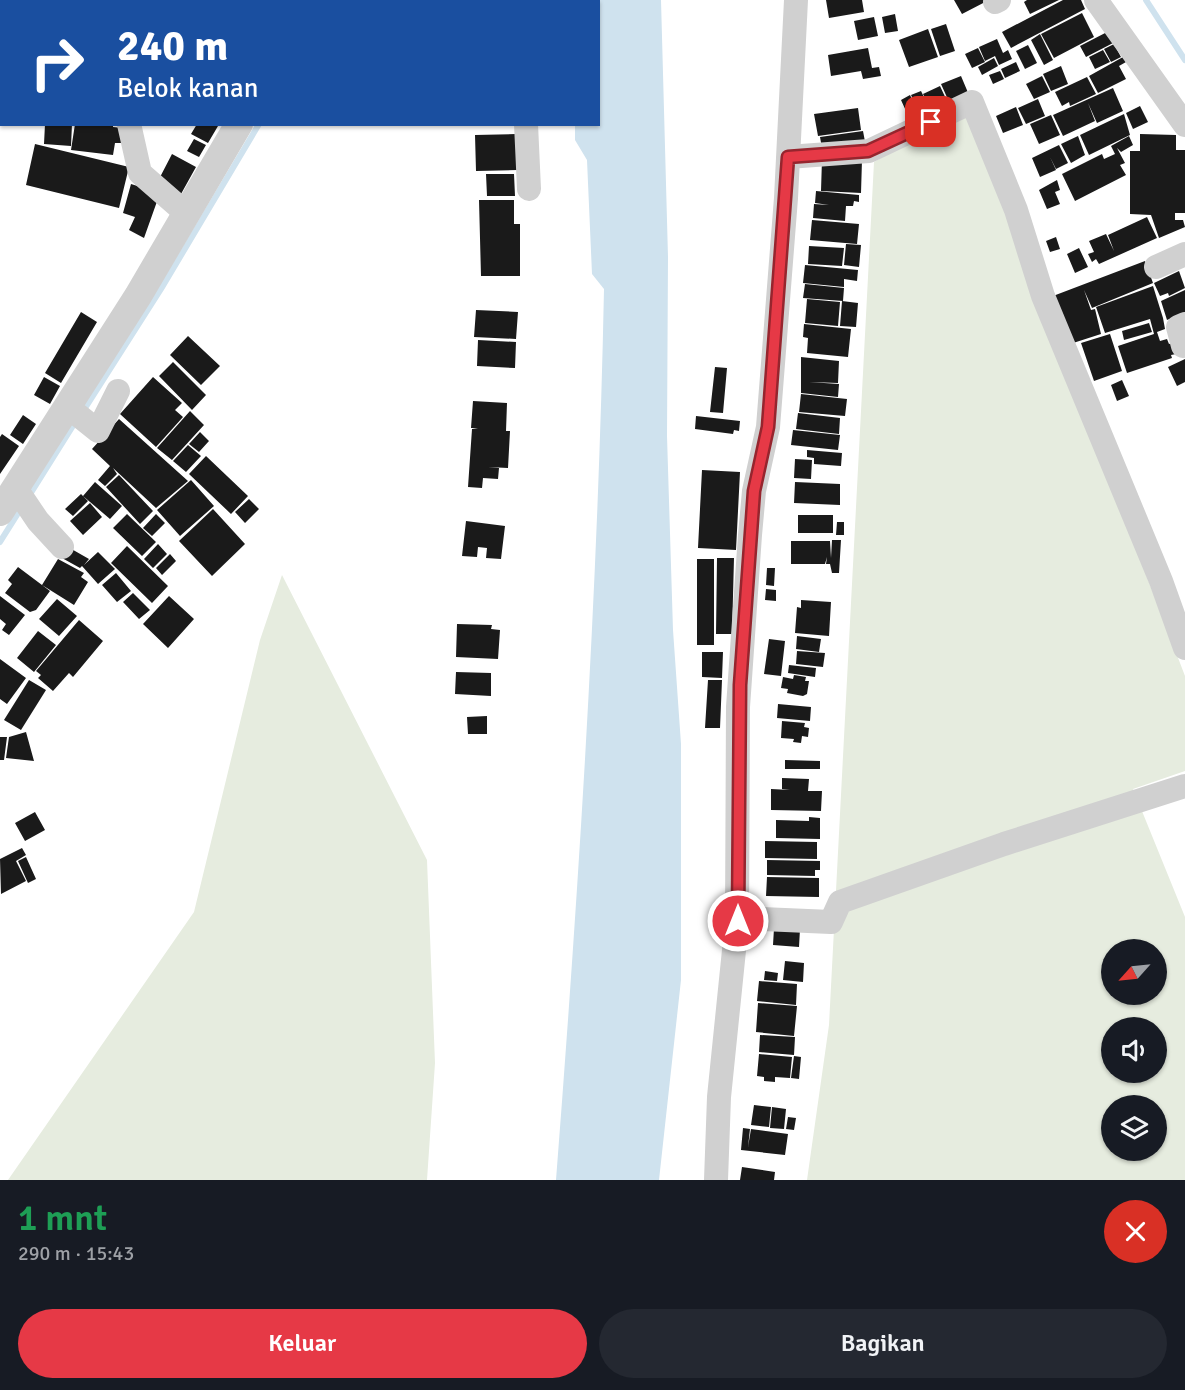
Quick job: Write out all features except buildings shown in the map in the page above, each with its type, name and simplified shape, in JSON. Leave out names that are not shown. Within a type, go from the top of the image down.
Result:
[{"type":"street","points":[[716,1180],[719,1097],[738,921],[741,672],[754,491],[768,427],[788,157],[796,0]]},
{"type":"street","points":[[1096,0],[1185,124]]},
{"type":"street","points":[[788,157],[868,151],[972,102],[1016,210],[1043,296],[1161,581],[1185,648]]},
{"type":"street","points":[[129,126],[140,172],[187,214]]},
{"type":"street","points":[[62,547],[12,498],[70,408],[238,126]]},
{"type":"street","points":[[526,126],[529,189]]},
{"type":"street","points":[[1156,267],[1185,254]]},
{"type":"street","points":[[70,408],[98,431],[118,391]]},
{"type":"street","points":[[738,921],[760,919],[831,922],[840,902],[1004,844],[1185,786]]},
{"type":"shaded area","points":[[967,109],[1185,676],[1185,771],[1133,789],[1185,917],[1185,1180],[807,1180],[829,1025],[874,162]]},
{"type":"shaded area","points":[[282,575],[427,860],[435,1063],[427,1180],[8,1180],[194,912],[260,640]]},
{"type":"water","points":[[600,0],[661,0],[668,257],[667,436],[673,630],[681,744],[681,980],[659,1180],[556,1180],[592,624],[604,289],[592,274],[587,160],[575,140],[575,126],[600,126]]},
{"type":"waterway","points":[[1146,0],[1185,60]]},
{"type":"waterway","points":[[82,413],[161,289],[258,126]]},
{"type":"waterway","points":[[29,496],[76,421]]},
{"type":"waterway","points":[[0,542],[22,507]]},
{"type":"route","points":[[738,921],[738,707],[754,491],[768,427],[788,157],[868,151],[931,122]]}]
